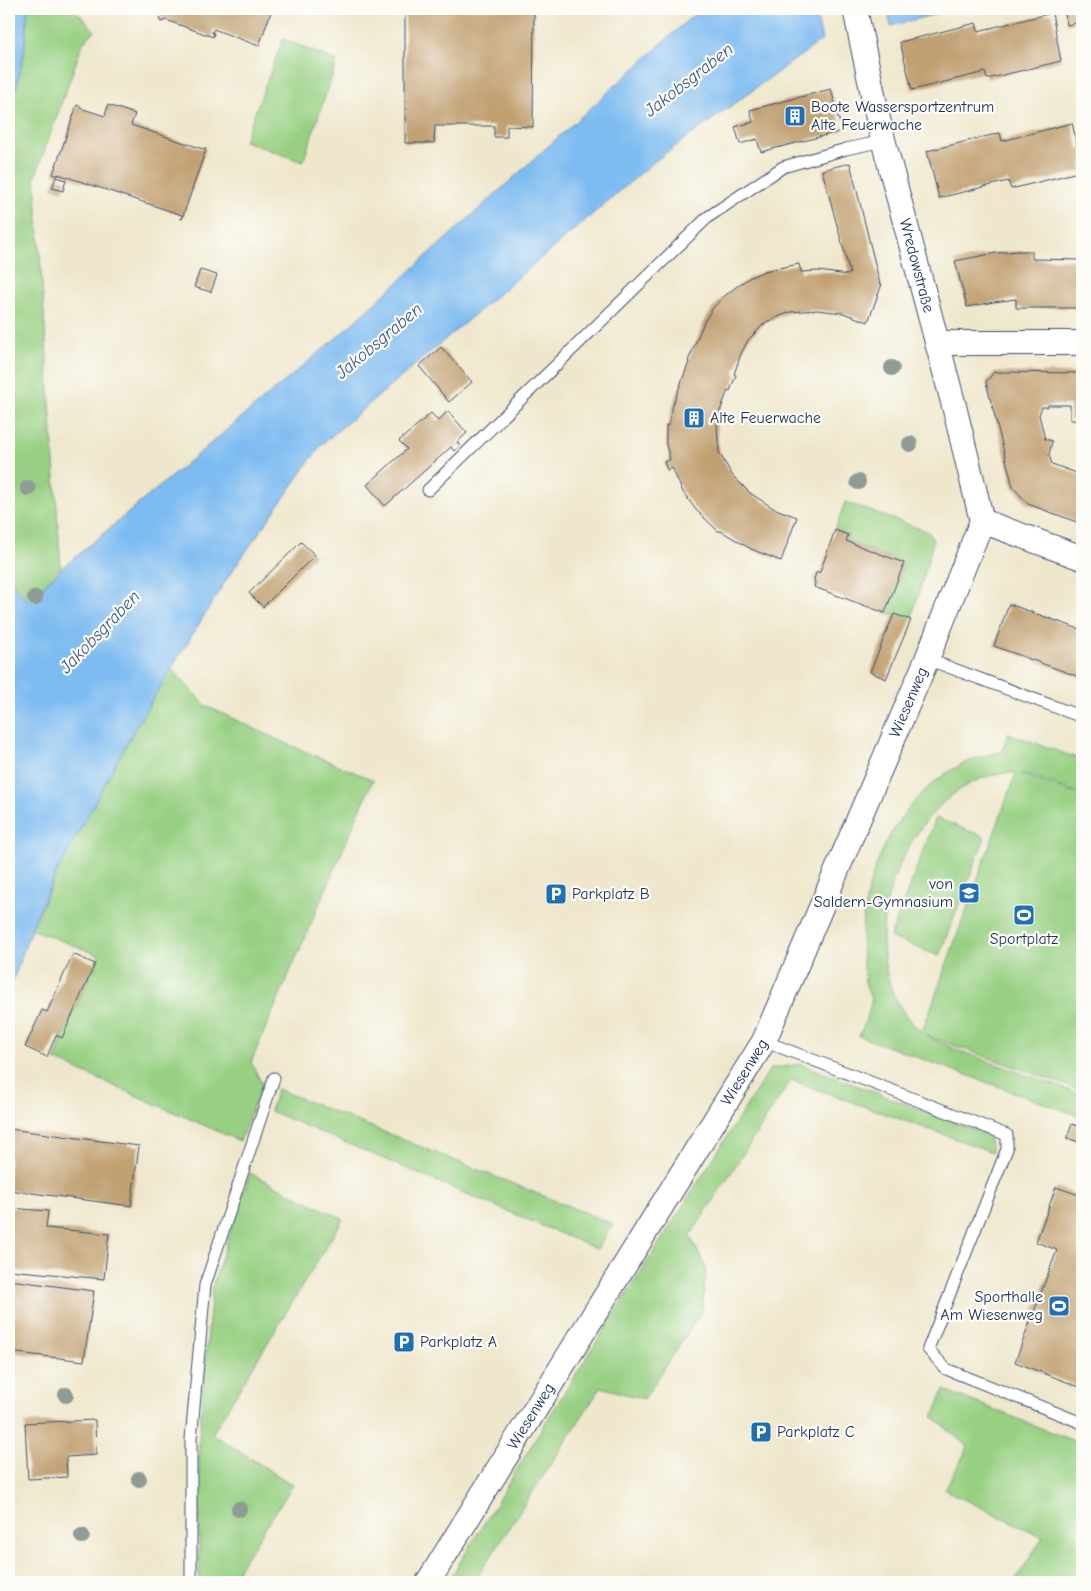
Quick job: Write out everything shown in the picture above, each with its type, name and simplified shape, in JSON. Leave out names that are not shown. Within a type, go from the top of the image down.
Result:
[{"type":"street","name":"Wredowstraße","points":[[855,9],[884,141],[982,522]]},
{"type":"street","points":[[937,343],[1082,343]]},
{"type":"street","points":[[982,522],[1082,558]]},
{"type":"street","name":"Wiesenweg","points":[[428,1582],[764,1041],[927,659],[982,522]]},
{"type":"lane","points":[[428,490],[708,217],[783,167],[846,149],[884,141]]},
{"type":"lane","points":[[927,659],[1082,717]]},
{"type":"lane","points":[[764,1041],[1007,1136],[1007,1149],[928,1350],[946,1369],[1082,1422]]},
{"type":"lane","points":[[191,1582],[191,1439],[205,1285],[274,1078]]},
{"type":"green space","points":[[28,9],[74,9],[95,31],[83,43],[35,177],[61,569],[28,602],[9,579],[9,114],[24,54]]},
{"type":"green space","points":[[283,39],[337,61],[303,162],[244,141]]},
{"type":"green space","points":[[845,502],[929,532],[933,541],[911,620],[885,613],[904,563],[846,541],[848,535],[835,530]]},
{"type":"green space","points":[[171,668],[206,706],[283,742],[373,780],[251,1062],[262,1084],[240,1141],[55,1060],[62,1038],[99,955],[31,929],[46,895],[97,796]]},
{"type":"green space","name":"Sportplatz","points":[[1008,733],[1082,760],[1082,794],[1029,775],[1021,774],[1082,796],[1082,1091],[925,1035],[957,1050],[1082,1095],[1082,1117],[859,1036],[871,1004],[865,980],[863,960],[862,933],[865,903],[873,873],[885,844],[902,817],[922,794],[945,774],[972,760],[1002,752]],"holes":[[[1016,773],[922,1032],[900,1006],[892,991],[887,975],[883,941],[886,907],[892,884],[914,837],[930,816],[948,798],[969,784],[992,775]]]},
{"type":"green space","points":[[936,818],[985,837],[939,956],[890,937]]},
{"type":"green space","points":[[800,1064],[988,1135],[992,1152],[791,1080],[690,1236],[706,1268],[702,1311],[644,1399],[601,1387],[474,1582],[448,1582],[547,1420],[770,1069]]},
{"type":"green space","points":[[277,1089],[613,1224],[597,1249],[270,1111]]},
{"type":"green space","points":[[250,1173],[343,1219],[212,1434],[293,1485],[230,1582],[199,1582],[199,1437],[212,1287]]},
{"type":"green space","points":[[944,1390],[1082,1444],[1082,1582],[1014,1582],[1043,1537],[945,1490],[968,1447],[933,1417]]},
{"type":"water","points":[[9,9],[28,9],[24,54],[9,114]]},
{"type":"water","name":"Jakobsgraben","points":[[700,9],[815,9],[822,40],[655,161],[321,445],[228,577],[139,721],[55,875],[31,929],[9,992],[9,579],[28,601],[61,569],[334,340]]},
{"type":"water","points":[[887,9],[954,9],[891,26]]},
{"type":"building","points":[[166,9],[272,9],[259,46],[214,29],[213,37],[166,20],[161,22],[159,19],[163,17]]},
{"type":"building","points":[[405,9],[534,9],[533,127],[507,126],[507,137],[494,137],[494,126],[435,126],[434,143],[405,143]]},
{"type":"building","points":[[1064,9],[1082,9],[1082,22],[1067,25]]},
{"type":"building","points":[[1052,13],[1061,61],[987,79],[985,72],[912,90],[900,42],[976,23],[978,31]]},
{"type":"building","name":"Boote Wassersportzentrum Alte Feuerwache","points":[[831,89],[842,131],[761,152],[757,139],[740,144],[735,127],[753,122],[750,110]]},
{"type":"building","points":[[77,105],[80,108],[105,116],[108,105],[135,114],[131,125],[206,149],[182,219],[182,215],[58,174],[58,176],[53,174]]},
{"type":"building","points":[[1072,123],[1078,149],[1082,148],[1082,171],[1011,189],[1008,181],[939,198],[927,151],[1000,133],[1002,141]]},
{"type":"building","name":"Alte Feuerwache","points":[[850,163],[880,284],[882,284],[868,322],[843,313],[817,310],[790,312],[766,322],[748,340],[741,354],[734,374],[736,375],[720,411],[717,426],[719,452],[732,475],[750,493],[773,508],[797,517],[781,561],[751,549],[718,531],[696,510],[683,492],[672,468],[667,470],[664,462],[670,460],[666,444],[666,425],[669,425],[675,399],[704,322],[722,298],[749,278],[764,271],[799,264],[801,272],[818,271],[848,275],[850,273],[822,170]]},
{"type":"building","points":[[56,177],[66,180],[63,191],[52,188]]},
{"type":"building","points":[[1018,251],[1032,251],[1032,259],[1082,260],[1082,308],[1016,308],[1016,299],[967,307],[955,261]]},
{"type":"building","points":[[200,270],[217,275],[211,292],[194,287]]},
{"type":"building","points":[[441,347],[472,382],[449,402],[419,366]]},
{"type":"building","points":[[994,372],[1082,373],[1082,420],[1070,420],[1070,405],[1048,405],[1048,407],[1042,407],[1039,415],[1045,439],[1052,441],[1049,455],[1052,464],[1082,475],[1082,524],[1028,504],[1013,487],[986,382]]},
{"type":"building","points":[[448,411],[467,433],[457,442],[460,446],[454,451],[451,447],[385,506],[367,485],[407,449],[399,441],[431,413],[438,421]]},
{"type":"building","points":[[835,530],[848,535],[846,541],[904,563],[885,613],[814,587],[816,573],[820,572]]},
{"type":"building","points":[[301,542],[315,555],[263,607],[249,593]]},
{"type":"building","points":[[1009,604],[1082,630],[1082,678],[994,646]]},
{"type":"building","points":[[894,614],[911,620],[886,679],[870,672]]},
{"type":"building","points":[[73,954],[95,964],[62,1038],[56,1035],[47,1057],[25,1047],[42,1010],[47,1012]]},
{"type":"building","points":[[1072,1124],[1082,1128],[1082,1143],[1067,1138]]},
{"type":"building","points":[[9,1129],[139,1146],[131,1206],[9,1190]]},
{"type":"building","name":"Sporthalle Am Wiesenweg","points":[[1056,1187],[1082,1196],[1082,1388],[1015,1362],[1057,1250],[1036,1242]]},
{"type":"building","points":[[9,1208],[48,1211],[46,1228],[109,1234],[104,1279],[9,1270]]},
{"type":"building","points":[[9,1280],[94,1291],[84,1361],[9,1352]]},
{"type":"building","points":[[95,1420],[96,1455],[66,1457],[67,1477],[28,1479],[25,1423]]},
{"type":"place","name":"Boote Wassersportzentrum Alte Feuerwache","points":[[795,116]]},
{"type":"place","name":"Alte Feuerwache","points":[[694,418]]},
{"type":"place","name":"von Saldern-Gymnasium","points":[[969,893]]},
{"type":"place","name":"Parkplatz B","points":[[556,894]]},
{"type":"place","name":"Sportplatz","points":[[1024,915]]},
{"type":"place","name":"Sporthalle Am Wiesenweg","points":[[1059,1306]]},
{"type":"place","name":"Parkplatz A","points":[[404,1342]]},
{"type":"place","name":"Parkplatz C","points":[[761,1432]]}]
